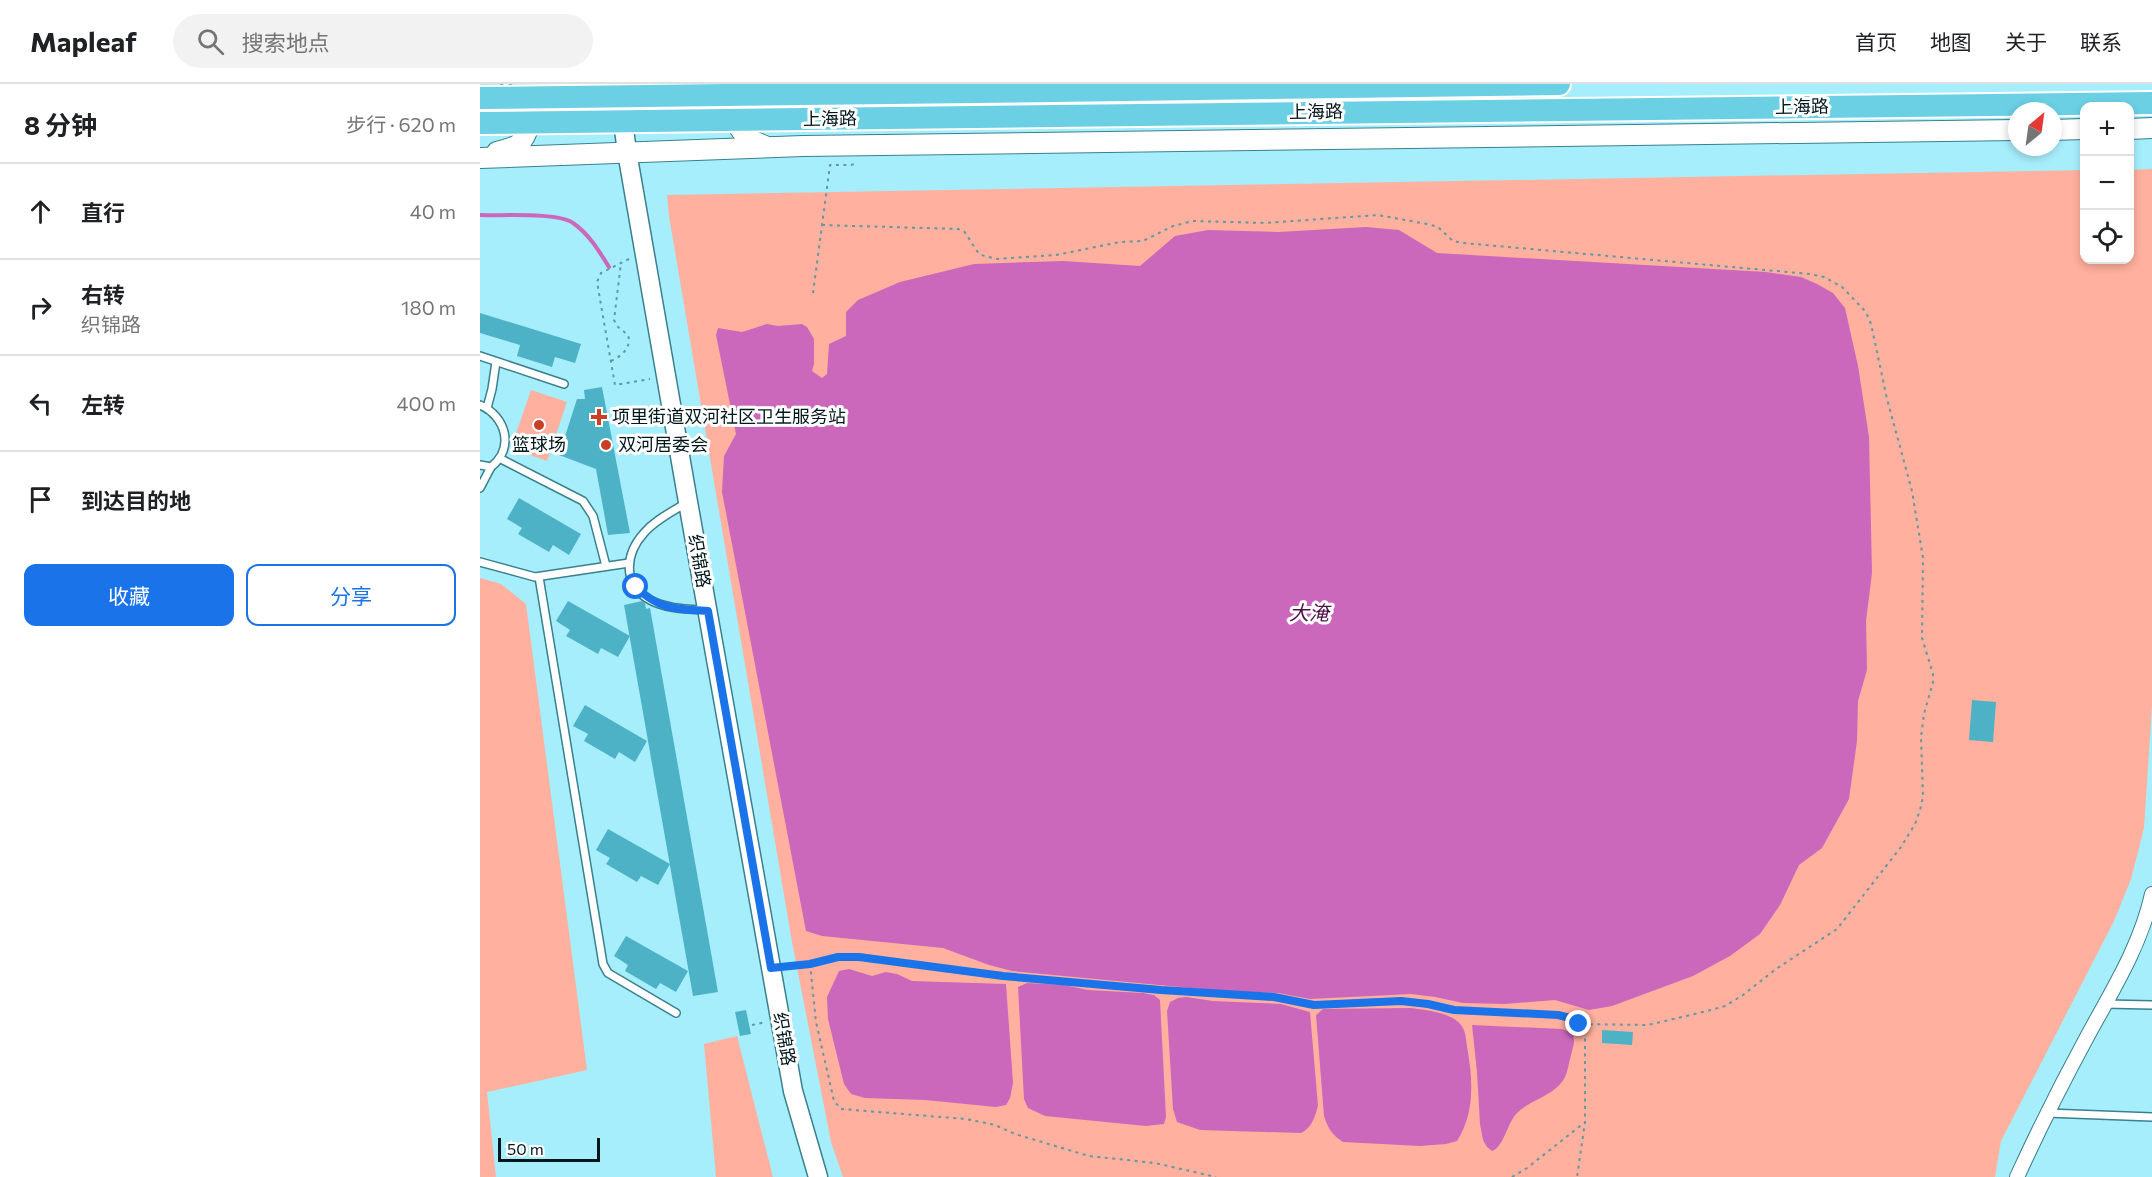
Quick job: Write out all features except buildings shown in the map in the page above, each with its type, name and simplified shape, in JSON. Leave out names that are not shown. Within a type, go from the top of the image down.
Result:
[{"type":"highway","name":"上海路","points":[[480,98],[1559,84]]},
{"type":"highway","name":"上海路","points":[[480,123],[2152,103]]},
{"type":"main road","points":[[745,84],[732,109],[734,119],[746,136],[767,147]]},
{"type":"main road","points":[[480,88],[507,94],[517,99],[524,105],[530,124],[517,146],[480,157]]},
{"type":"main road","points":[[2134,129],[2152,128]]},
{"type":"main road","points":[[2062,130],[2080,129]]},
{"type":"main road","name":"上海路","points":[[480,157],[864,145],[2008,130]]},
{"type":"street","name":"织锦路","points":[[618,84],[627,152],[793,1091],[818,1177]]},
{"type":"street","points":[[2017,1177],[2047,1113],[2146,921],[2152,894]]},
{"type":"lane","points":[[480,356],[564,384]]},
{"type":"lane","points":[[480,488],[491,467],[501,459],[506,442],[502,425],[494,413],[484,406],[492,389],[496,362]]},
{"type":"lane","points":[[501,459],[583,501],[593,516],[606,566]]},
{"type":"lane","points":[[480,465],[491,467]]},
{"type":"lane","points":[[688,502],[660,519],[645,531],[634,545],[629,558],[630,576],[636,587],[649,600],[675,609],[708,611]]},
{"type":"lane","points":[[480,562],[535,578],[629,563]]},
{"type":"lane","points":[[539,577],[603,964],[608,974],[676,1013]]},
{"type":"lane","points":[[2105,1004],[2152,1005]]},
{"type":"lane","points":[[2047,1113],[2152,1117]]},
{"type":"path","points":[[813,293],[830,165],[851,165],[860,162],[864,157],[864,145]]},
{"type":"path","points":[[822,225],[958,229],[964,231],[981,255],[997,259],[1056,255],[1120,242],[1143,241],[1185,221],[1265,223],[1378,215],[1438,227],[1453,241],[1463,243],[1810,274],[1835,282],[1855,298],[1866,312],[1871,324],[1887,399],[1912,491],[1923,558],[1922,638],[1932,666],[1934,682],[1922,726],[1920,750],[1923,797],[1915,824],[1901,847],[1837,929],[1725,1006],[1648,1025],[1579,1024]]},
{"type":"path","points":[[645,251],[601,273],[597,282],[615,385],[666,376]]},
{"type":"path","points":[[611,361],[622,354],[630,341],[628,335],[614,320],[621,263]]},
{"type":"path","points":[[771,968],[810,964],[838,957],[859,957],[1003,976],[1274,997],[1314,1005],[1401,1001],[1454,1010],[1558,1015],[1574,1019],[1585,1029],[1585,1122],[1577,1177]]},
{"type":"path","points":[[810,964],[816,1022],[834,1101],[841,1109],[966,1119],[995,1125],[1015,1134],[1089,1156],[1155,1163],[1216,1177]]},
{"type":"path","points":[[1512,1177],[1527,1168],[1585,1122]]},
{"type":"shaded area","points":[[2152,169],[2152,706],[2144,828],[2131,879],[2114,921],[2001,1141],[1995,1177],[843,1177],[831,1142],[792,942],[667,195],[2080,170],[2080,264],[2134,264],[2134,170]]},
{"type":"shaded area","name":"篮球场","points":[[531,390],[567,402],[547,461],[511,448]]},
{"type":"shaded area","points":[[480,578],[501,584],[526,604],[587,1070],[487,1092],[496,1177],[480,1177]]},
{"type":"shaded area","points":[[737,1036],[773,1177],[716,1177],[704,1044]]},
{"type":"water","name":"大淹","points":[[1366,227],[1399,230],[1437,253],[1766,272],[1801,277],[1833,293],[1845,308],[1858,366],[1869,437],[1872,573],[1866,621],[1867,670],[1858,701],[1857,741],[1849,799],[1822,848],[1799,865],[1780,905],[1760,934],[1730,956],[1693,976],[1612,1006],[1589,1010],[1555,1000],[1505,1004],[1463,1003],[1411,994],[1310,999],[1278,993],[1233,992],[1012,971],[943,948],[822,936],[806,931],[722,492],[724,456],[736,434],[716,335],[718,328],[742,332],[767,324],[778,326],[802,324],[807,327],[814,339],[812,371],[822,378],[827,374],[829,344],[846,336],[846,312],[858,300],[900,282],[974,264],[1063,261],[1140,266],[1175,236],[1208,230],[1278,232]]},
{"type":"water","points":[[849,969],[872,976],[886,972],[897,974],[912,981],[1006,984],[1013,1083],[1006,1105],[996,1107],[925,1100],[865,1098],[851,1094],[844,1084],[828,1019],[827,997],[839,971]]},
{"type":"water","points":[[1027,983],[1143,993],[1154,995],[1160,1000],[1166,1117],[1164,1124],[1146,1126],[1045,1116],[1028,1108],[1024,1099],[1018,987]]},
{"type":"water","points":[[1186,997],[1213,1001],[1281,1004],[1310,1012],[1318,1106],[1308,1128],[1301,1133],[1200,1130],[1177,1122],[1173,1109],[1167,1011],[1170,1002]]},
{"type":"water","points":[[1410,1008],[1444,1014],[1457,1021],[1464,1030],[1469,1059],[1471,1096],[1463,1130],[1457,1141],[1446,1144],[1420,1146],[1343,1142],[1331,1131],[1324,1116],[1316,1015],[1323,1009]]},
{"type":"water","points":[[1472,1025],[1562,1029],[1572,1033],[1574,1039],[1567,1072],[1561,1083],[1517,1113],[1500,1145],[1492,1151],[1483,1140],[1480,1124]]},
{"type":"waterway","points":[[480,215],[529,215],[566,220],[584,232],[609,267]]},
{"type":"place","name":"项里街道双河社区卫生服务站","points":[[599,417]]},
{"type":"place","name":"篮球场","points":[[539,425]]},
{"type":"place","name":"双河居委会","points":[[606,445]]},
{"type":"route","points":[[636,587],[649,600],[675,609],[708,611],[771,968],[810,964],[838,957],[859,957],[1003,976],[1274,997],[1314,1005],[1401,1001],[1454,1010],[1558,1015],[1574,1019],[1579,1024]]}]
